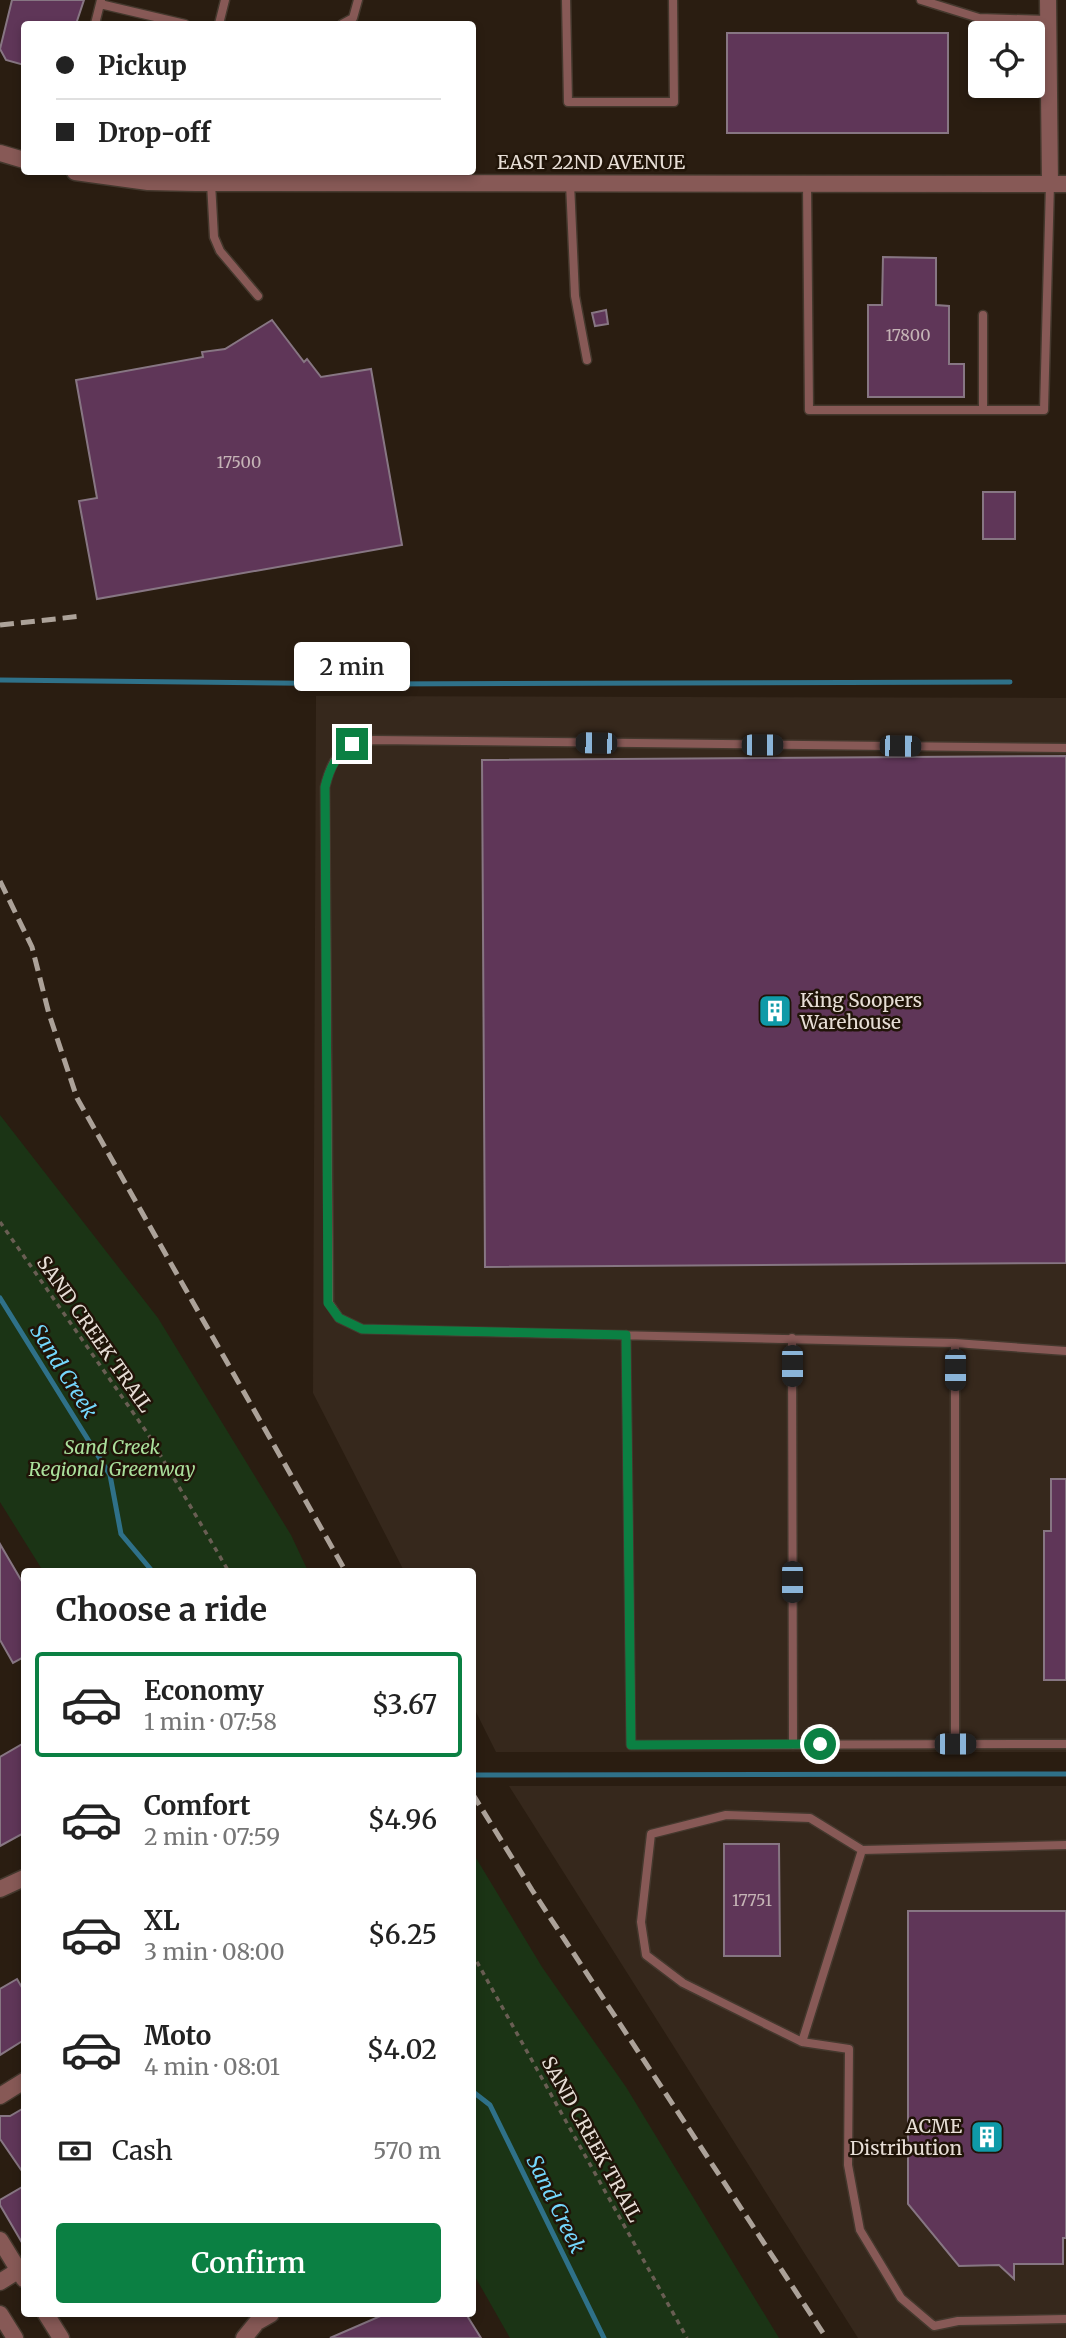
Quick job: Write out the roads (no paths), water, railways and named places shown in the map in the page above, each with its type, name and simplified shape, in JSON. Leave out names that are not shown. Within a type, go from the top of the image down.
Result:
[{"type":"street","points":[[1048,0],[1058,184]]},
{"type":"street","points":[[0,153],[21,159]]},
{"type":"street","name":"EAST 22ND AVENUE","points":[[97,175],[148,182],[211,183],[1058,184]]},
{"type":"street","points":[[0,1889],[21,1879]]},
{"type":"street","points":[[0,2096],[21,2083]]},
{"type":"street","points":[[0,2240],[21,2269]]},
{"type":"street","points":[[0,2282],[21,2273]]},
{"type":"street","points":[[0,2314],[15,2338]]},
{"type":"street","points":[[48,2317],[61,2338]]},
{"type":"street","points":[[244,2338],[257,2322],[266,2317]]},
{"type":"lane","points":[[220,21],[225,0]]},
{"type":"lane","points":[[348,21],[353,18],[358,0]]},
{"type":"lane","points":[[566,0],[568,102],[674,102],[673,0]]},
{"type":"lane","points":[[921,0],[979,18],[1048,20]]},
{"type":"lane","points":[[96,21],[100,2],[173,21]]},
{"type":"lane","points":[[211,183],[214,237],[220,250],[258,296]]},
{"type":"lane","points":[[570,183],[570,251],[587,360]]},
{"type":"lane","points":[[807,184],[808,410],[1044,410],[1058,184]]},
{"type":"lane","points":[[983,315],[983,410]]},
{"type":"lane","points":[[1066,748],[374,740],[352,744],[339,754],[330,767],[325,787],[328,1303],[339,1318],[362,1329],[955,1343],[1066,1351]]},
{"type":"lane","points":[[626,1335],[631,1745],[1066,1744]]},
{"type":"lane","points":[[792,1338],[793,1745]]},
{"type":"lane","points":[[955,1343],[955,1744]]},
{"type":"lane","points":[[1066,1845],[862,1850],[810,1818],[726,1815],[651,1835],[641,1922],[646,1955],[683,1983],[803,2042],[849,2049],[848,2165],[860,2230],[901,2298],[933,2326],[958,2321],[1066,2319]]},
{"type":"lane","points":[[803,2042],[862,1850]]},
{"type":"waterway","points":[[0,680],[375,684],[1010,682]]},
{"type":"waterway","name":"Sand Creek","points":[[0,1298],[110,1475],[121,1534],[150,1568]]},
{"type":"waterway","points":[[476,1775],[1066,1774]]},
{"type":"waterway","name":"Sand Creek","points":[[476,2094],[490,2105],[604,2338]]},
{"type":"railway","points":[[0,625],[82,616]]},
{"type":"railway","points":[[0,881],[32,947],[49,1014],[77,1098],[344,1568]]},
{"type":"railway","points":[[476,1799],[532,1890],[823,2333]]},
{"type":"place","name":"King Soopers Warehouse","points":[[775,1011]]},
{"type":"place","name":"ACME Distribution","points":[[987,2137]]},
{"type":"park label","name":"Sand Creek Regional Greenway","points":[[112,1458]]}]
